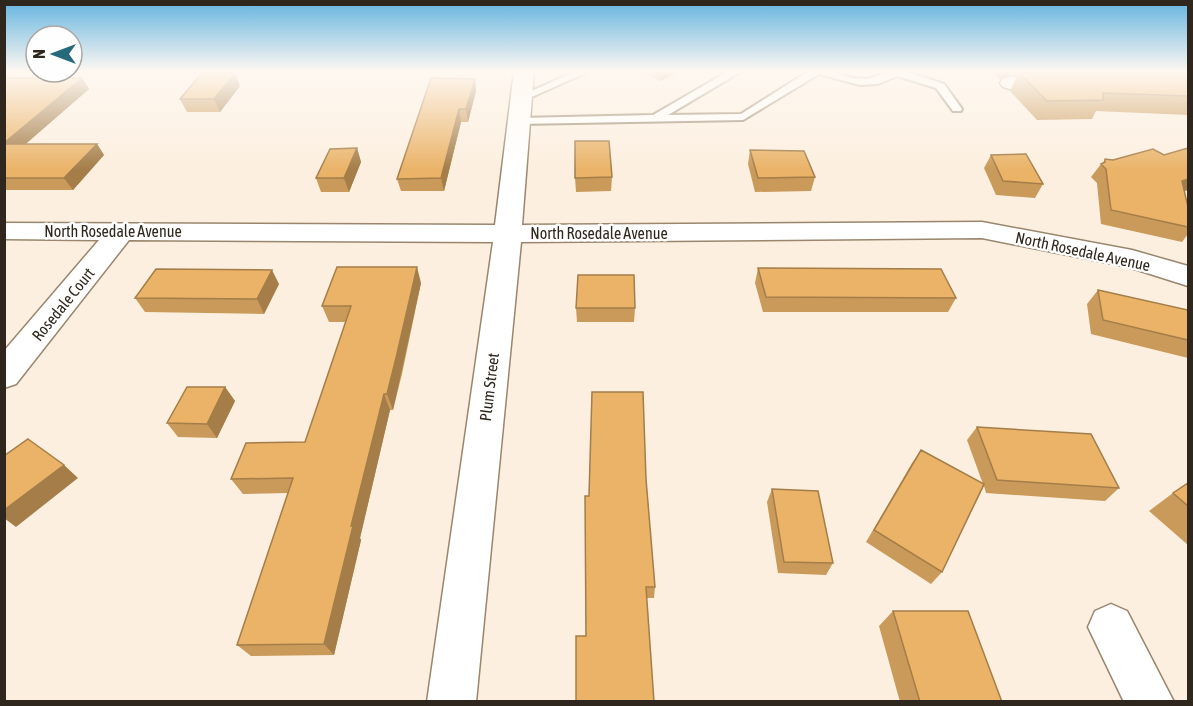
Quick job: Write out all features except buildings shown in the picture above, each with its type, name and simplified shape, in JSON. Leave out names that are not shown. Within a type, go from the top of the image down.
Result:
[{"type":"street","name":"Plum Street","points":[[451,702],[508,234],[520,104]]},
{"type":"street","name":"North Rosedale Avenue","points":[[4,231],[508,234],[982,231],[1132,259],[1188,276]]},
{"type":"street","name":"Rosedale Court","points":[[4,375],[121,232]]},
{"type":"street","points":[[1111,627],[1150,702]]},
{"type":"lane","points":[[565,104],[653,118],[742,117],[764,104]]},
{"type":"lane","points":[[653,118],[678,104]]},
{"type":"lane","points":[[953,104],[957,109]]}]
